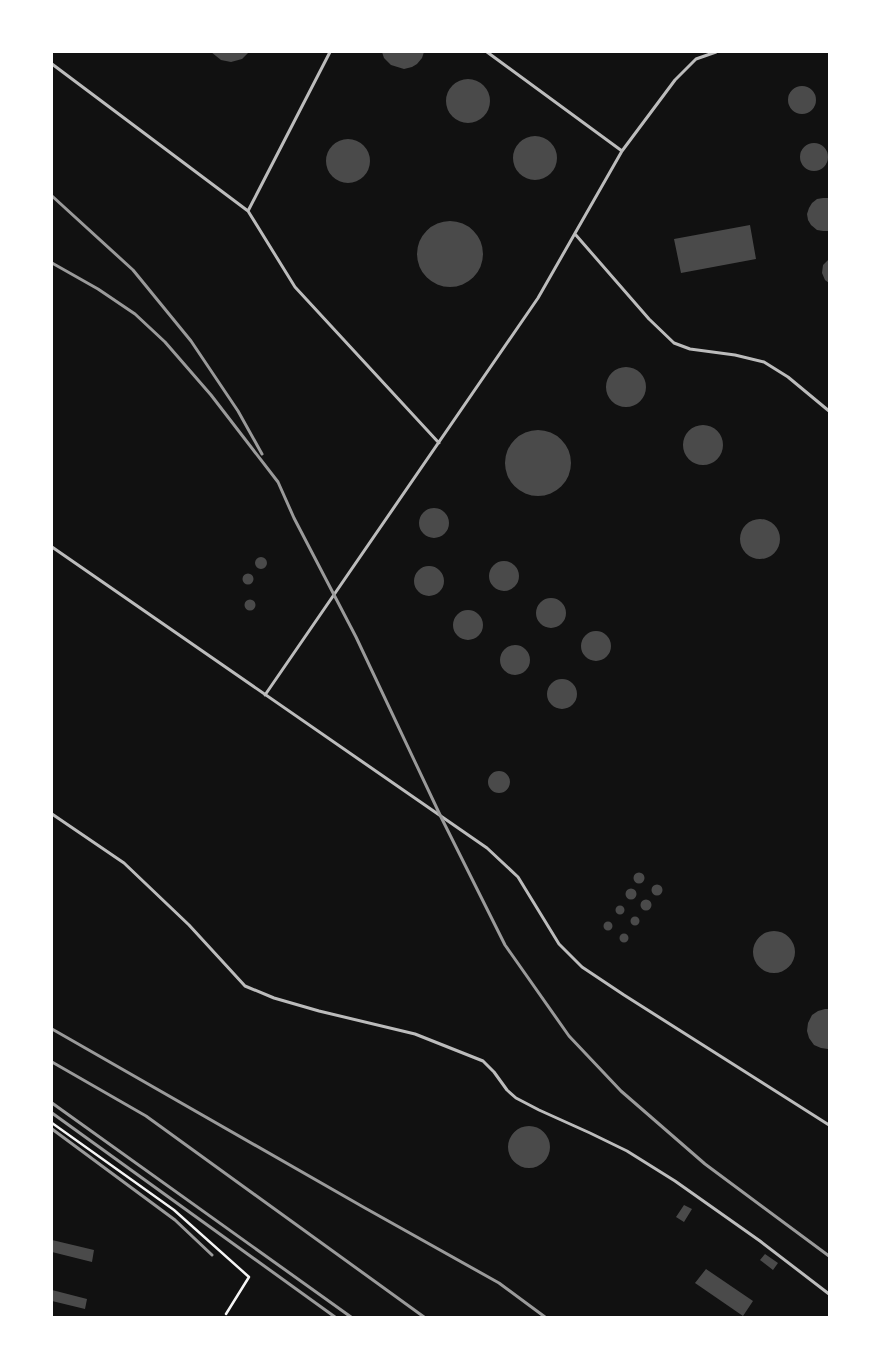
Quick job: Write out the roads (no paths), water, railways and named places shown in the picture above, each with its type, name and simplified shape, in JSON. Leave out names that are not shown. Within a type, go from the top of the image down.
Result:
[{"type":"lane","points":[[248,211],[330,52]]},
{"type":"lane","points":[[487,52],[622,151]]},
{"type":"lane","points":[[265,695],[538,298],[622,151],[675,80],[696,60],[716,52]]},
{"type":"lane","points":[[52,64],[248,211],[295,287],[439,443]]},
{"type":"lane","points":[[575,234],[649,319],[674,342],[690,349],[735,355],[764,362],[788,377],[829,411]]},
{"type":"lane","points":[[52,547],[487,848],[518,877],[559,944],[582,967],[829,1125]]},
{"type":"lane","points":[[52,814],[124,863],[188,925],[245,986],[274,998],[319,1011],[415,1034],[484,1061],[507,1090],[516,1098],[627,1151],[669,1177],[760,1241],[829,1294]]},
{"type":"railway","points":[[52,196],[133,270],[191,341],[238,411],[262,454]]},
{"type":"railway","points":[[52,263],[98,289],[135,314],[165,342],[211,395],[278,482],[294,518],[356,637],[441,817],[505,945],[569,1036],[621,1091],[705,1164],[829,1256]]},
{"type":"railway","points":[[52,1029],[499,1283],[545,1317]]},
{"type":"railway","points":[[52,1062],[146,1116],[424,1317]]},
{"type":"railway","points":[[52,1103],[351,1317]]},
{"type":"railway","points":[[52,1113],[335,1317]]},
{"type":"railway","points":[[52,1129],[175,1220],[212,1255]]}]
